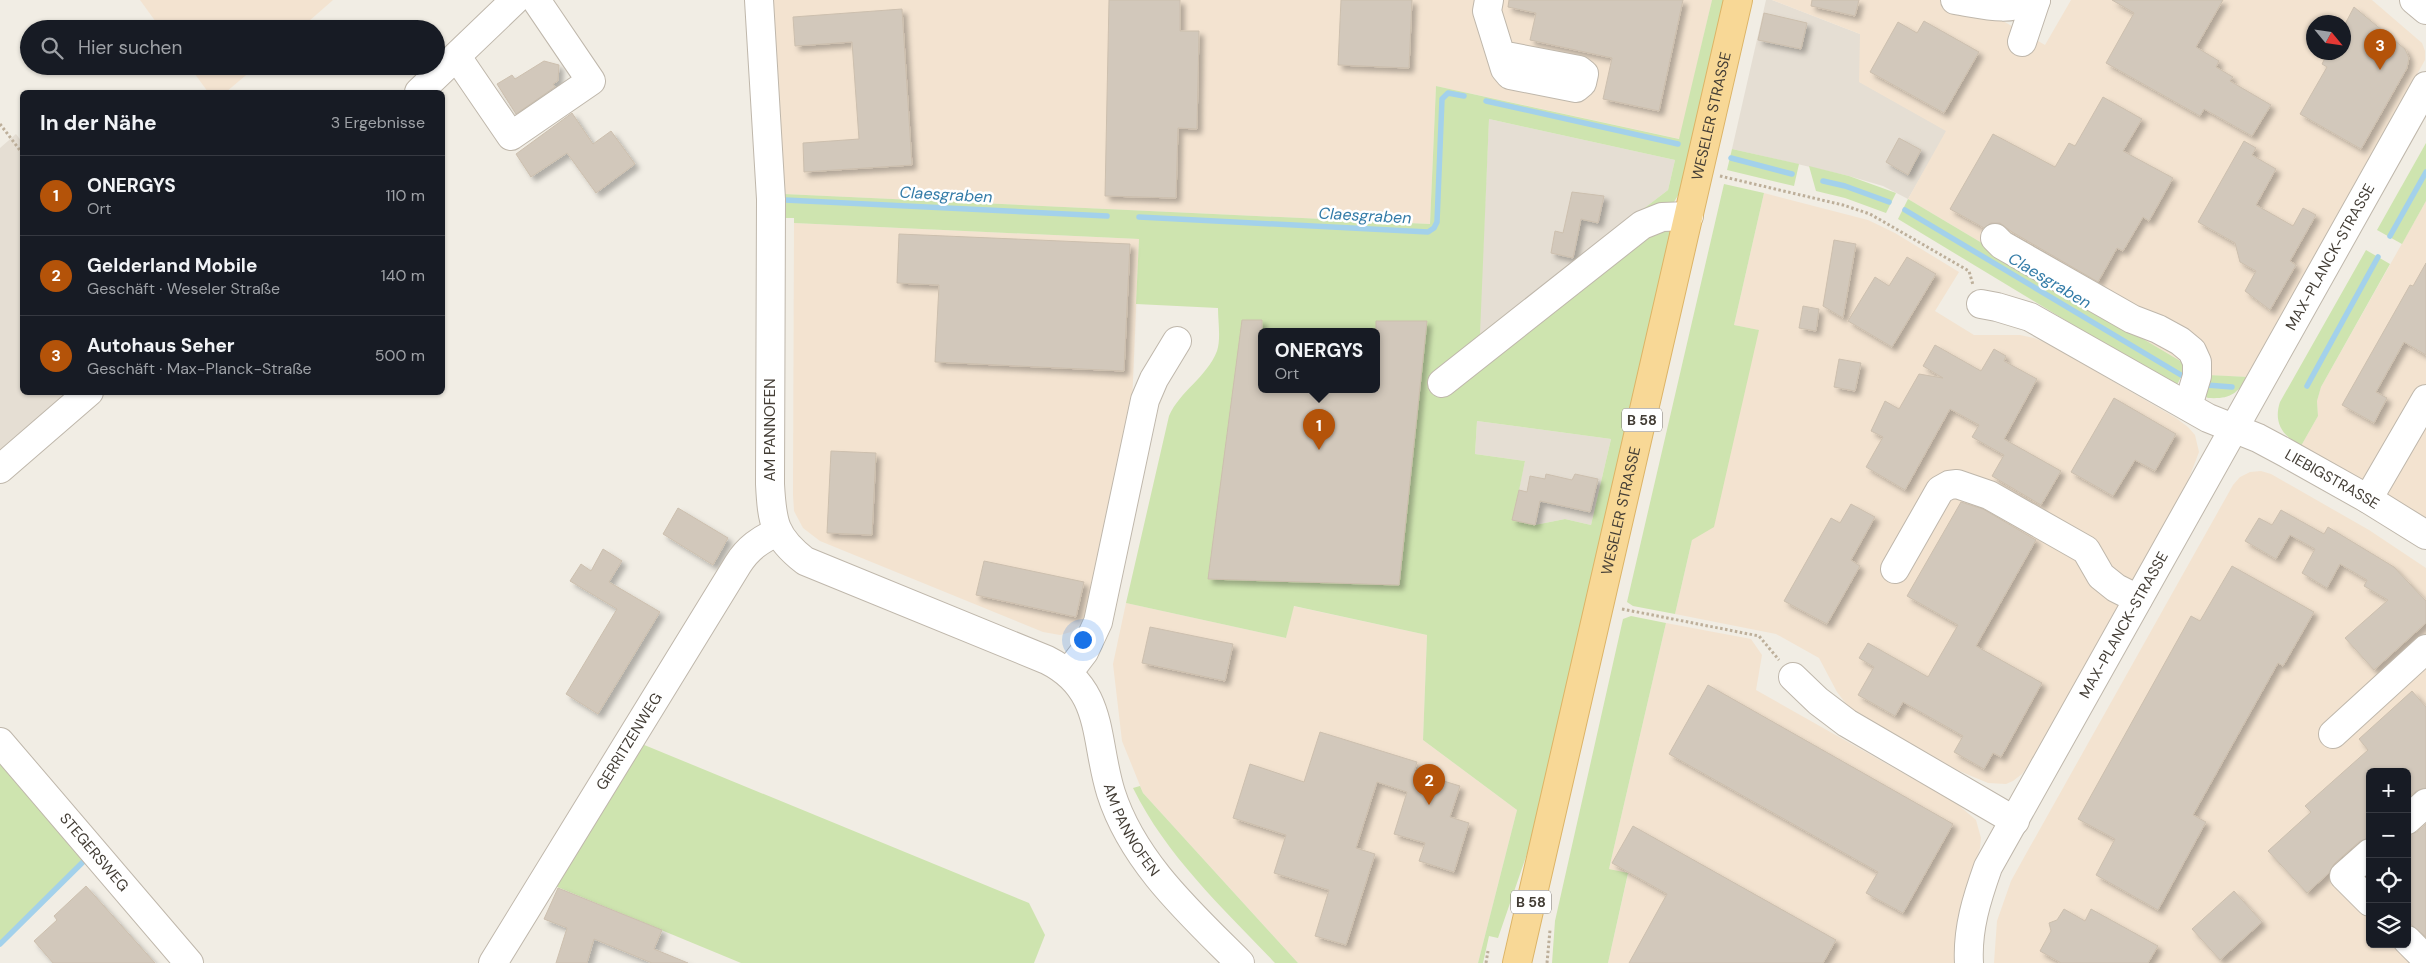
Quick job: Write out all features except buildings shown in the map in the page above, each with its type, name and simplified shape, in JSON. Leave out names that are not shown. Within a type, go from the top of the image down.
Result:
[{"type":"main road","name":"WESELER STRASSE","points":[[1517,963],[1738,0]]},
{"type":"street","points":[[445,68],[515,0]]},
{"type":"street","points":[[457,57],[511,136],[591,82],[536,0]]},
{"type":"street","name":"AM PANNOFEN","points":[[759,0],[772,199],[770,484],[772,510],[777,532],[791,550],[812,564],[1047,660],[1068,673],[1078,682],[1088,698],[1095,720],[1103,765],[1111,793],[1120,819],[1130,838],[1145,862],[1240,963]]},
{"type":"street","points":[[1489,0],[1486,11],[1502,55]]},
{"type":"street","points":[[1956,0],[2001,8],[2019,6],[2036,0]]},
{"type":"street","points":[[2022,42],[2036,0]]},
{"type":"street","points":[[2414,0],[2426,10]]},
{"type":"street","points":[[421,90],[437,75]]},
{"type":"street","name":"MAX-PLANCK-STRASSE","points":[[1969,963],[1968,948],[1973,908],[1988,867],[2235,430],[2426,86]]},
{"type":"street","points":[[1442,383],[1642,225],[1662,217],[1689,216]]},
{"type":"street","points":[[1995,238],[2002,245],[2132,319],[2158,329],[2180,341],[2192,351],[2197,362],[2198,376],[2188,406]]},
{"type":"street","points":[[1981,304],[1997,306],[2030,317],[2188,406],[2235,430]]},
{"type":"street","points":[[1068,673],[1084,652],[1098,622],[1145,400],[1158,372],[1176,341]]},
{"type":"street","points":[[2,462],[85,395]]},
{"type":"street","points":[[2368,499],[2426,399]]},
{"type":"street","name":"LIEBIGSTRASSE","points":[[2235,430],[2265,441],[2368,499],[2426,535]]},
{"type":"street","points":[[1895,569],[1940,490],[1949,485],[1957,484],[1989,495],[2086,550],[2101,576],[2116,588],[2138,599]]},
{"type":"street","name":"GERRITZENWEG","points":[[493,963],[738,564],[756,543],[777,532]]},
{"type":"street","points":[[2333,734],[2426,649]]},
{"type":"street","points":[[1793,677],[1818,701],[1847,724],[2015,821]]},
{"type":"street","name":"STEGERSWEG","points":[[0,742],[188,963]]},
{"type":"street","points":[[2411,816],[2426,803]]},
{"type":"street","points":[[2366,857],[2344,876],[2366,898]]},
{"type":"street","points":[[2411,944],[2426,959]]},
{"type":"path","points":[[0,124],[20,150]]},
{"type":"path","points":[[1719,176],[1843,205],[1870,214],[1969,271],[1981,304]]},
{"type":"path","points":[[1618,608],[1759,636],[1793,677]]},
{"type":"path","points":[[1486,963],[1488,951]]},
{"type":"shaded area","points":[[140,0],[333,0],[310,20],[154,20]]},
{"type":"shaded area","points":[[772,0],[1712,0],[1680,139],[1436,86],[1430,224],[784,194]]},
{"type":"shaded area","points":[[1766,0],[1772,0],[1860,34],[1860,82],[1947,131],[1908,199],[1883,186],[1849,176],[1732,149]]},
{"type":"shaded area","points":[[1772,0],[2005,0],[1996,17],[2045,45],[2071,0],[2372,0],[2422,43],[2425,51],[2425,60],[2249,377],[2204,375],[1908,199],[1946,131],[1859,82],[1860,34]]},
{"type":"shaded area","points":[[196,75],[246,75],[228,90],[207,90]]},
{"type":"shaded area","points":[[1489,119],[1675,160],[1668,190],[1479,335]]},
{"type":"shaded area","points":[[16,134],[20,139],[20,395],[82,395],[0,466],[0,148]]},
{"type":"shaded area","points":[[1764,193],[1868,220],[1895,233],[1959,272],[1935,311],[1974,335],[2020,335],[2049,344],[2176,418],[2195,435],[2199,452],[2184,491],[2031,762],[2022,774],[2006,784],[1988,783],[1957,770],[1859,715],[1847,705],[1837,692],[1819,658],[1776,634],[1675,614],[1692,540],[1758,330],[1734,325]]},
{"type":"shaded area","points":[[2426,201],[2426,519],[2301,446],[2318,416],[2317,401],[2321,387]]},
{"type":"shaded area","points":[[794,223],[1139,239],[1132,405],[1089,611],[1080,625],[1071,632],[1060,635],[1043,632],[820,541],[803,528],[794,511],[793,495]]},
{"type":"shaded area","points":[[1477,421],[1611,439],[1591,525],[1565,519],[1535,525],[1516,502],[1525,461],[1475,454]]},
{"type":"shaded area","points":[[2261,471],[2271,474],[2369,530],[2426,568],[2426,963],[1994,963],[1997,921],[2011,881],[2233,485],[2240,477],[2250,472]]},
{"type":"shaded area","points":[[1126,603],[1286,638],[1293,606],[1427,635],[1423,740],[1517,810],[1478,963],[1298,963],[1143,793],[1122,741],[1113,664]]},
{"type":"shaded area","points":[[1666,623],[1751,639],[1762,655],[1756,690],[1956,803],[1976,820],[1981,838],[1980,848],[1958,917],[1954,963],[1608,963],[1628,874],[1609,869]]},
{"type":"green space","points":[[1712,0],[1725,0],[1682,189],[1674,202],[1642,231],[1670,229],[1673,235],[1530,845],[1498,938],[1489,936],[1483,963],[1478,963],[1517,810],[1423,740],[1427,635],[1294,606],[1286,638],[1126,603],[1169,416],[1180,399],[1213,360],[1217,351],[1219,336],[1218,308],[1136,304],[1139,239],[794,223],[794,218],[785,218],[784,194],[1430,224],[1436,86],[1679,139]],"holes":[[[1489,119],[1675,160],[1668,190],[1480,334]],[[1477,421],[1611,439],[1591,525],[1565,519],[1535,525],[1513,520],[1525,461],[1475,454]]]},
{"type":"green space","points":[[2426,143],[2426,201],[2402,244],[2377,230]]},
{"type":"green space","points":[[1732,149],[1799,164],[1794,186],[1727,170]]},
{"type":"green space","points":[[1809,166],[1849,176],[1896,193],[1886,213],[1845,198],[1816,191]]},
{"type":"green space","points":[[1724,184],[1764,193],[1734,325],[1759,330],[1714,527],[1692,540],[1675,614],[1633,606],[1627,602]]},
{"type":"green space","points":[[1908,199],[2187,365],[2177,385],[2126,357],[1898,219]]},
{"type":"green space","points":[[2366,250],[2390,264],[2321,387],[2317,401],[2318,416],[2301,446],[2289,438],[2281,428],[2278,416],[2280,402]]},
{"type":"green space","points":[[2208,375],[2249,377],[2232,395],[2222,398],[2208,398],[2206,397]]},
{"type":"green space","points":[[1631,616],[1666,623],[1609,869],[1628,873],[1608,963],[1552,963],[1555,921],[1623,619]]},
{"type":"green space","points":[[637,742],[1029,903],[1045,935],[1034,963],[741,963],[550,884]]},
{"type":"green space","points":[[0,752],[88,857],[0,944]]},
{"type":"green space","points":[[1140,786],[1143,793],[1298,963],[1275,963],[1197,881],[1162,837],[1147,813],[1133,788]]},
{"type":"waterway","name":"Claesgraben","points":[[1139,217],[1428,232],[1434,228],[1437,222],[1442,99],[1448,93],[1464,96]]},
{"type":"waterway","name":"Claesgraben","points":[[1486,101],[1678,144]]},
{"type":"waterway","name":"Claesgraben","points":[[1731,158],[1792,174]]},
{"type":"waterway","name":"Claesgraben","points":[[2390,236],[2426,172]]},
{"type":"waterway","name":"Claesgraben","points":[[1823,181],[1845,186],[1889,202]]},
{"type":"waterway","name":"Claesgraben","points":[[785,200],[1107,216]]},
{"type":"waterway","name":"Claesgraben","points":[[1905,210],[2181,375]]},
{"type":"waterway","name":"Claesgraben","points":[[2307,386],[2378,257]]},
{"type":"waterway","name":"Claesgraben","points":[[2207,385],[2232,387]]},
{"type":"waterway","name":"Claesgraben","points":[[0,944],[88,857]]},
{"type":"place","name":"Autohaus Seher","points":[[2380,70]]},
{"type":"place","name":"ONERGYS","points":[[1319,450]]},
{"type":"place","name":"Gelderland Mobile","points":[[1429,805]]}]
